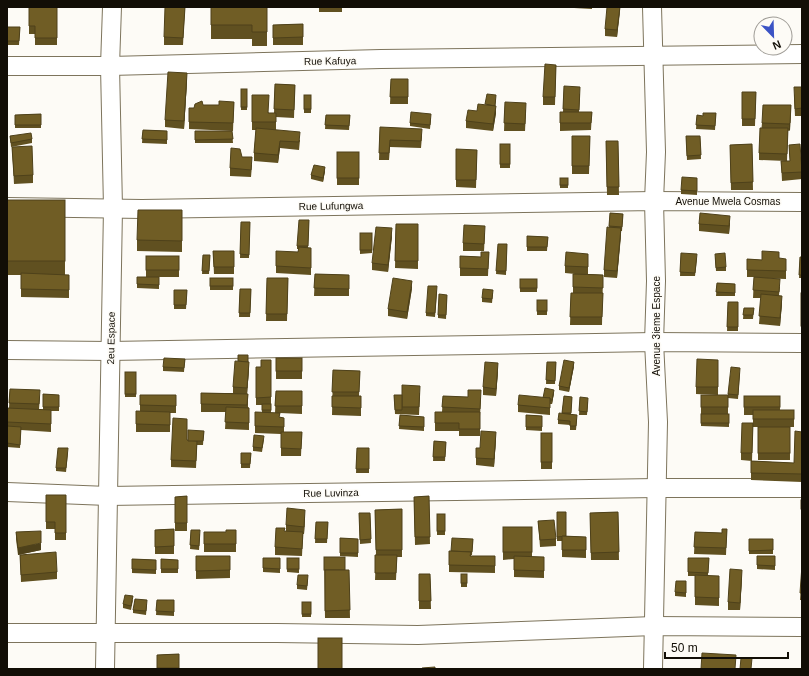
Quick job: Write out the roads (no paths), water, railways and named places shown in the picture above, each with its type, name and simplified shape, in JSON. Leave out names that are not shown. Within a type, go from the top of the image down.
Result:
[{"type":"street","name":"2eu Espace","points":[[105,669],[113,208],[110,66],[112,7]]},
{"type":"street","name":"Avenue 3ieme Espace","points":[[652,7],[652,56],[656,152],[654,201],[656,281],[654,342],[658,422],[653,669]]},
{"type":"street","name":"Rue Kafuya","points":[[7,66],[110,66],[381,60],[802,54]]},
{"type":"street","name":"Avenue Mwela Cosmas","points":[[654,201],[802,202]]},
{"type":"street","name":"Rue Lufungwa","points":[[7,207],[113,208],[654,201]]},
{"type":"street","points":[[7,350],[110,351],[654,342],[802,343]]},
{"type":"street","name":"Rue Luvinza","points":[[7,492],[108,496],[656,488],[802,488]]},
{"type":"street","points":[[7,633],[277,633],[418,635],[654,626],[802,627]]}]
